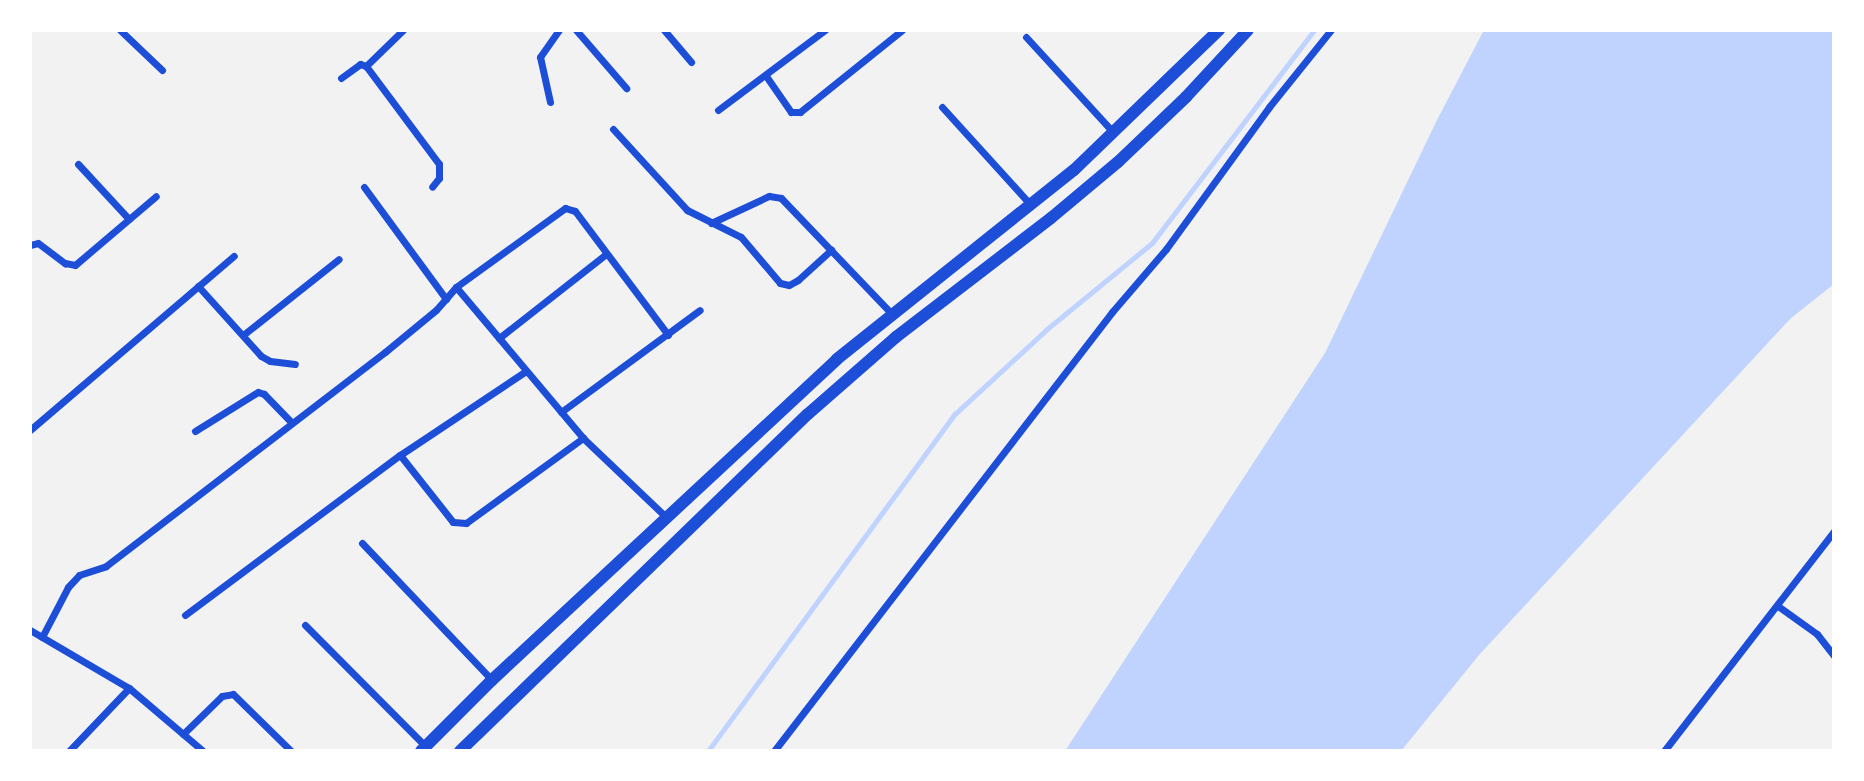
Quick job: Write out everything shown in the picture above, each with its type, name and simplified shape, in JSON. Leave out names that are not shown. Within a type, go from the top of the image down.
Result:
[{"type":"main road","points":[[423,749],[492,680],[794,398],[891,313],[1032,205],[1114,133],[1219,30]]},
{"type":"main road","points":[[460,751],[808,414],[886,345],[1051,218],[1118,162],[1186,97],[1248,30]]},
{"type":"main road","points":[[794,398],[808,414]]},
{"type":"street","points":[[120,30],[162,71]]},
{"type":"street","points":[[366,66],[403,30]]},
{"type":"street","points":[[550,102],[540,57],[559,30]]},
{"type":"street","points":[[576,30],[626,88]]},
{"type":"street","points":[[664,30],[691,62]]},
{"type":"street","points":[[718,110],[825,30]]},
{"type":"street","points":[[766,76],[791,112],[800,112],[902,30]]},
{"type":"street","points":[[774,751],[1112,312],[1166,249],[1269,107],[1331,30]]},
{"type":"street","points":[[1026,37],[1114,133]]},
{"type":"street","points":[[341,78],[360,64],[366,66],[439,164],[439,178],[432,187]]},
{"type":"street","points":[[942,107],[1032,205]]},
{"type":"street","points":[[613,129],[687,210],[741,236],[780,283],[789,285],[831,250]]},
{"type":"street","points":[[78,164],[130,219]]},
{"type":"street","points":[[364,187],[446,299]]},
{"type":"street","points":[[711,223],[775,195],[891,313]]},
{"type":"street","points":[[30,245],[38,243],[65,263],[75,265],[156,196]]},
{"type":"street","points":[[42,637],[68,587],[79,575],[106,566],[384,352],[446,299],[456,287],[565,208],[575,211],[668,335]]},
{"type":"street","points":[[499,338],[607,254]]},
{"type":"street","points":[[30,430],[234,256]]},
{"type":"street","points":[[243,335],[340,259]]},
{"type":"street","points":[[198,286],[267,359],[295,364]]},
{"type":"street","points":[[456,287],[583,438],[667,518]]},
{"type":"street","points":[[561,412],[700,310]]},
{"type":"street","points":[[185,615],[400,455],[526,371]]},
{"type":"street","points":[[195,431],[258,392],[264,394],[290,422]]},
{"type":"street","points":[[400,455],[453,522],[466,523],[583,438]]},
{"type":"street","points":[[1664,751],[1834,531]]},
{"type":"street","points":[[362,543],[492,680]]},
{"type":"street","points":[[1778,606],[1817,634],[1834,656]]},
{"type":"street","points":[[305,625],[423,749]]},
{"type":"street","points":[[30,630],[129,688],[203,751]]},
{"type":"street","points":[[69,751],[129,688]]},
{"type":"street","points":[[183,734],[222,696],[233,694],[291,751]]},
{"type":"water","points":[[1484,30],[1834,30],[1834,284],[1790,319],[1479,655],[1401,751],[1065,751],[1325,353],[1437,120]]},
{"type":"waterway","points":[[708,751],[955,414],[1047,329],[1152,243],[1314,30]]}]
